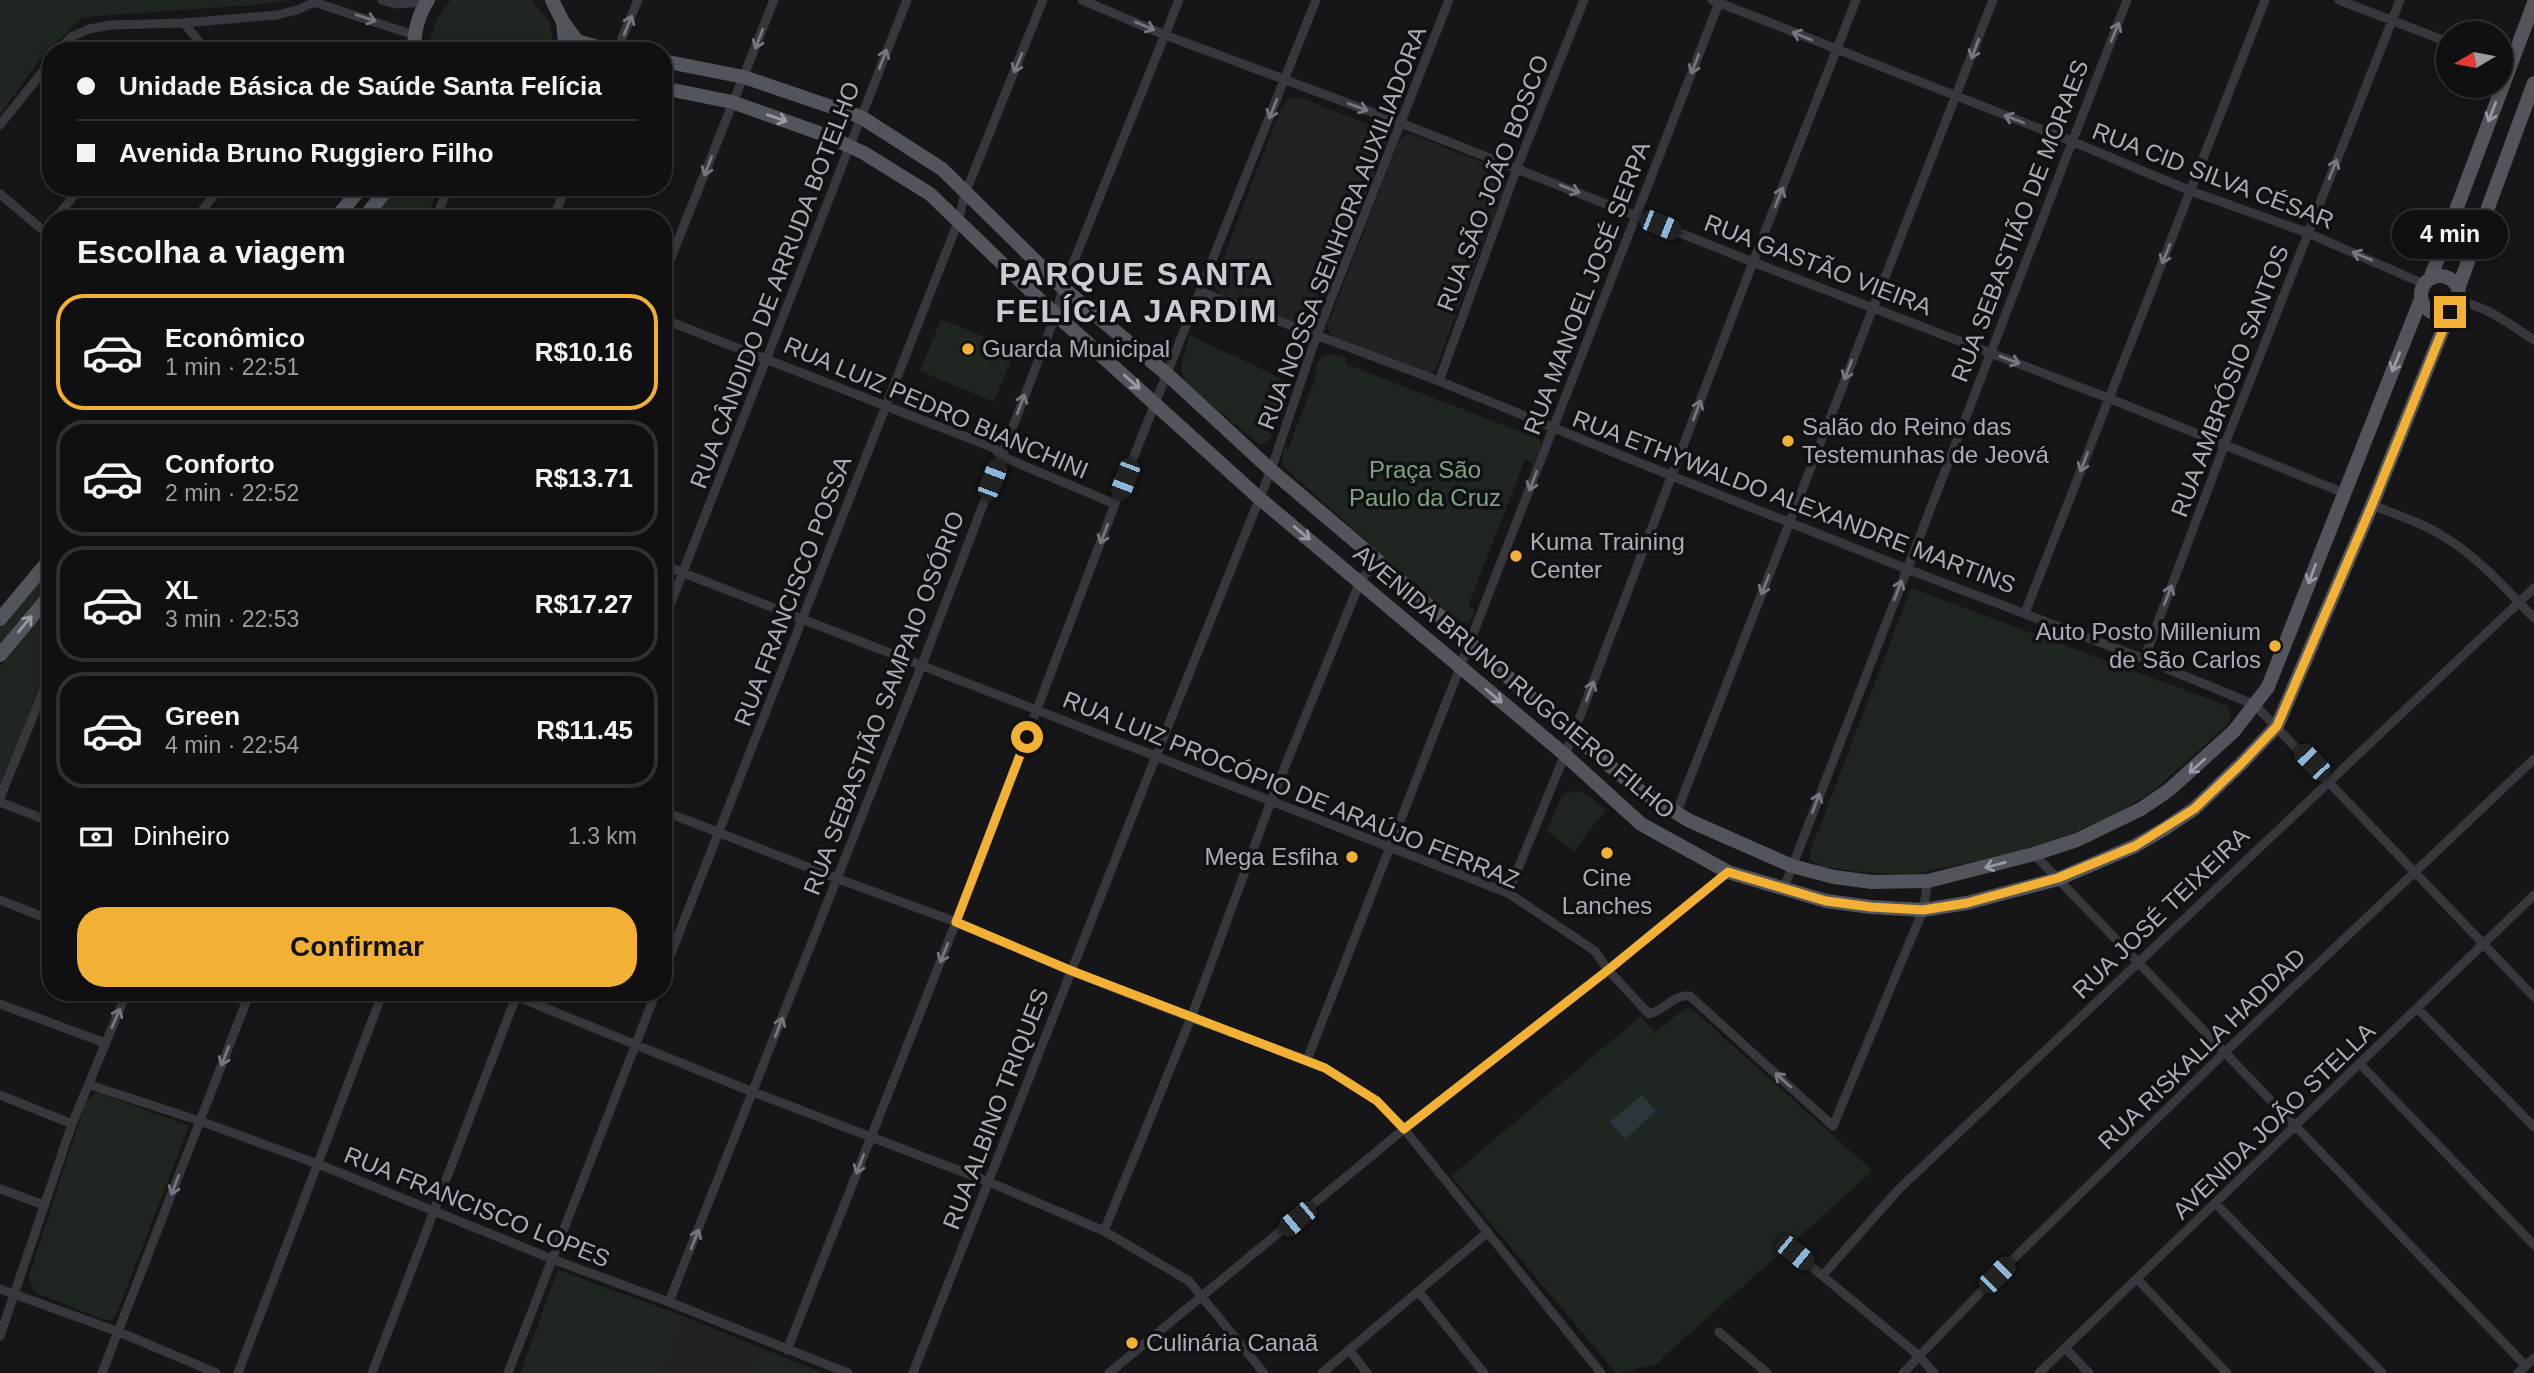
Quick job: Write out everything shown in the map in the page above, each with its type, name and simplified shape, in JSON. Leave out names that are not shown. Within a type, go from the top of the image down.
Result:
[{"type":"main road","points":[[552,0],[563,22],[580,42]]},
{"type":"main road","points":[[414,42],[418,18],[427,1]]},
{"type":"main road","name":"AVENIDA BRUNO RUGGIERO FILHO","points":[[2513,46],[2534,3]]},
{"type":"main road","points":[[563,22],[565,42]]},
{"type":"main road","name":"AVENIDA BRUNO RUGGIERO FILHO","points":[[672,63],[744,77],[861,117],[942,169],[1063,288],[1168,375],[1272,470],[1640,791],[1676,814],[1792,866],[1835,877],[1872,882],[1928,881],[2077,840],[2118,821],[2169,790],[2234,731],[2255,705],[2268,687],[2421,299],[2492,98]]},
{"type":"main road","name":"AVENIDA BRUNO RUGGIERO FILHO","points":[[672,91],[732,102],[825,135],[850,146],[930,194],[1056,314],[1259,498],[1564,754],[1641,824],[1728,872],[1837,902],[1923,910],[1967,903],[2058,878],[2135,846],[2194,809],[2277,726],[2372,505],[2455,301],[2534,83]]},
{"type":"main road","points":[[343,210],[354,196]]},
{"type":"main road","points":[[370,210],[382,196]]},
{"type":"main road","points":[[2421,299],[2427,310],[2444,314],[2455,301],[2446,276],[2427,281]]},
{"type":"main road","points":[[0,619],[5,603],[42,567]]},
{"type":"main road","points":[[0,655],[42,604]]},
{"type":"street","points":[[382,0],[396,4],[427,1]]},
{"type":"street","points":[[622,42],[638,0]]},
{"type":"street","points":[[672,255],[774,0]]},
{"type":"street","name":"RUA CÂNDIDO DE ARRUDA BOTELHO","points":[[672,600],[907,0]]},
{"type":"street","name":"RUA FRANCISCO POSSA","points":[[672,951],[958,222],[965,194],[1043,0]]},
{"type":"street","name":"RUA GASTÃO VIEIRA","points":[[1082,0],[1166,35],[1401,123],[2108,398],[2344,493]]},
{"type":"street","name":"RUA SEBASTIÃO SAMPAIO OSÓRIO","points":[[670,1302],[921,667],[1056,314],[1063,288],[1179,0]]},
{"type":"street","points":[[787,1350],[956,922],[1115,504],[1316,0]]},
{"type":"street","name":"RUA NOSSA SENHORA AUXILIADORA","points":[[1272,470],[1317,337],[1449,0]]},
{"type":"street","name":"RUA SÃO JOÃO BOSCO","points":[[1439,381],[1517,168],[1584,0]]},
{"type":"street","points":[[1508,893],[1573,735],[1856,0]]},
{"type":"street","points":[[1676,814],[1993,0]]},
{"type":"street","name":"RUA SEBASTIÃO DE MORAES","points":[[1784,888],[2127,0]]},
{"type":"street","points":[[2025,613],[2265,0]]},
{"type":"street","points":[[2339,0],[2436,37]]},
{"type":"street","name":"RUA AMBRÓSIO SANTOS","points":[[2144,659],[2225,444],[2400,0]]},
{"type":"street","points":[[67,42],[71,37],[89,29],[110,24],[184,23],[276,15],[298,10],[318,1],[414,35]]},
{"type":"street","name":"RUA CID SILVA CÉSAR","points":[[1717,1],[2191,191],[2308,233],[2427,281]]},
{"type":"street","name":"RUA MANOEL JOSÉ SERPA","points":[[1307,1060],[1637,216],[1717,1]]},
{"type":"street","points":[[184,23],[196,42]]},
{"type":"street","points":[[0,125],[42,72]]},
{"type":"street","points":[[0,194],[42,226]]},
{"type":"street","points":[[62,210],[74,196]]},
{"type":"street","points":[[202,210],[214,196]]},
{"type":"street","name":"RUA ETHYWALDO ALEXANDRE MARTINS","points":[[1201,292],[1439,381],[1672,476],[2144,659],[2255,705]]},
{"type":"street","points":[[2455,301],[2468,302],[2508,323],[2534,341]]},
{"type":"street","name":"RUA LUIZ PEDRO BIANCHINI","points":[[672,322],[993,448],[1001,456],[1115,504]]},
{"type":"street","name":"RUA ALBINO TRIQUES","points":[[914,1373],[1156,756],[1272,470]]},
{"type":"street","points":[[2372,505],[2445,537],[2465,550],[2534,618]]},
{"type":"street","points":[[1104,1231],[1191,1018],[1271,801],[1360,582],[1376,559]]},
{"type":"street","name":"RUA LUIZ PROCÓPIO DE ARAÚJO FERRAZ","points":[[672,569],[1508,893],[1595,951],[1608,970],[1649,1014],[1657,1012],[1682,995],[1690,996],[1833,1126],[1923,910]]},
{"type":"street","name":"RUA JOSÉ TEIXEIRA","points":[[1823,1275],[1898,1190],[2534,588]]},
{"type":"street","points":[[42,695],[0,800],[42,818]]},
{"type":"street","points":[[2255,705],[2534,997]]},
{"type":"street","name":"RUA RISKALLA HADDAD","points":[[1903,1373],[2016,1256],[2225,1052],[2534,759]]},
{"type":"street","points":[[672,814],[956,922],[1072,971],[1325,1068],[1377,1101],[1404,1129],[1601,1373]]},
{"type":"street","points":[[2034,854],[2526,1366]]},
{"type":"street","points":[[1109,1373],[1404,1129],[1608,970],[1728,872]]},
{"type":"street","points":[[1923,910],[1928,881]]},
{"type":"street","name":"AVENIDA JOÃO STELLA","points":[[2039,1373],[2534,895]]},
{"type":"street","points":[[0,900],[42,916]]},
{"type":"street","points":[[0,1336],[72,1124],[123,1001]]},
{"type":"street","points":[[102,1373],[247,1001]]},
{"type":"street","points":[[238,1373],[380,1001]]},
{"type":"street","points":[[372,1373],[513,1001]]},
{"type":"street","points":[[532,1001],[753,1092],[989,1182],[1104,1231],[1189,1281],[1264,1373]]},
{"type":"street","points":[[508,1373],[652,1001]]},
{"type":"street","points":[[0,1004],[105,1043]]},
{"type":"street","points":[[2418,1009],[2534,1127]]},
{"type":"street","points":[[2360,1064],[2534,1245]]},
{"type":"street","name":"RUA FRANCISCO LOPES","points":[[90,1085],[318,1164],[434,1213],[848,1373]]},
{"type":"street","points":[[0,1095],[72,1124]]},
{"type":"street","points":[[0,1189],[44,1205]]},
{"type":"street","points":[[2215,1203],[2382,1373]]},
{"type":"street","points":[[1322,1373],[1488,1232]]},
{"type":"street","points":[[1795,1253],[1918,1355],[1934,1373]]},
{"type":"street","points":[[2138,1280],[2227,1373]]},
{"type":"street","points":[[0,1289],[120,1332],[216,1373]]},
{"type":"street","points":[[1419,1292],[1484,1373]]},
{"type":"street","points":[[1719,1332],[1767,1373]]},
{"type":"street","points":[[2065,1348],[2089,1373]]},
{"type":"street","points":[[1350,1351],[1367,1373]]},
{"type":"street","points":[[2518,1373],[2534,1358]]},
{"type":"shaded area","points":[[1291,97],[1301,98],[1383,130],[1387,142],[1314,321],[1303,326],[1222,295],[1215,288],[1214,282],[1281,108]]},
{"type":"shaded area","points":[[1411,134],[1503,171],[1508,178],[1435,370],[1429,374],[1332,336],[1327,327],[1397,145],[1402,137]]},
{"type":"shaded area","points":[[1642,1095],[1656,1111],[1625,1139],[1610,1122]]},
{"type":"shaded area","points":[[683,1316],[761,1348],[751,1373],[660,1373]]},
{"type":"green space","points":[[0,0],[293,0],[83,17],[57,42],[42,42],[42,57],[0,115]]},
{"type":"green space","points":[[451,0],[532,0],[550,23],[553,42],[430,42],[442,12]]},
{"type":"green space","points":[[390,196],[435,196],[430,210],[378,210]]},
{"type":"green space","points":[[941,319],[1015,350],[994,402],[920,371]]},
{"type":"green space","points":[[1190,335],[1290,383],[1269,431],[1273,435],[1266,443],[1259,444],[1186,384],[1182,365]]},
{"type":"green space","name":"Praça São Paulo da Cruz","points":[[1330,354],[1345,358],[1346,364],[1529,435],[1529,429],[1538,434],[1541,445],[1534,463],[1525,460],[1468,606],[1476,610],[1468,623],[1457,622],[1285,468],[1282,461],[1284,449],[1289,447],[1317,373],[1314,369],[1321,358]]},
{"type":"green space","points":[[42,575],[42,598],[0,648],[0,624]]},
{"type":"green space","points":[[1911,588],[2228,706],[2231,715],[2228,724],[2152,792],[2116,814],[2022,851],[1913,874],[1859,872],[1821,866],[1812,861],[1809,855]]},
{"type":"green space","points":[[42,615],[42,680],[0,790],[0,666]]},
{"type":"green space","points":[[1576,790],[1590,796],[1605,810],[1574,852],[1547,831],[1562,795]]},
{"type":"green space","points":[[1691,1008],[1873,1171],[1663,1357],[1659,1364],[1616,1373],[1451,1176],[1641,1016],[1655,1033],[1684,1009]]},
{"type":"green space","points":[[99,1093],[189,1126],[117,1313],[112,1319],[105,1320],[36,1293],[29,1275],[85,1104],[94,1094]]},
{"type":"green space","points":[[558,1270],[683,1316],[660,1373],[520,1373]]},
{"type":"green space","points":[[761,1348],[824,1373],[751,1373]]},
{"type":"place","name":"Guarda Municipal","points":[[968,349]]},
{"type":"place","name":"Salão do Reino das Testemunhas de Jeová","points":[[1788,441]]},
{"type":"place","name":"Kuma Training Center","points":[[1516,556]]},
{"type":"place","name":"Auto Posto Millenium de São Carlos","points":[[2275,646]]},
{"type":"place","name":"Cine Lanches","points":[[1607,853]]},
{"type":"place","name":"Mega Esfiha","points":[[1352,857]]},
{"type":"place","name":"Culinária Canaã","points":[[1132,1343]]},
{"type":"district","name":"PARQUE SANTA FELÍCIA JARDIM","points":[[1137,292]]},
{"type":"route","points":[[1027,737],[956,922],[1072,971],[1325,1068],[1377,1101],[1404,1129],[1608,970],[1728,872],[1826,901],[1923,910],[1967,903],[2058,878],[2135,846],[2194,809],[2277,726],[2372,505],[2450,312]]}]
